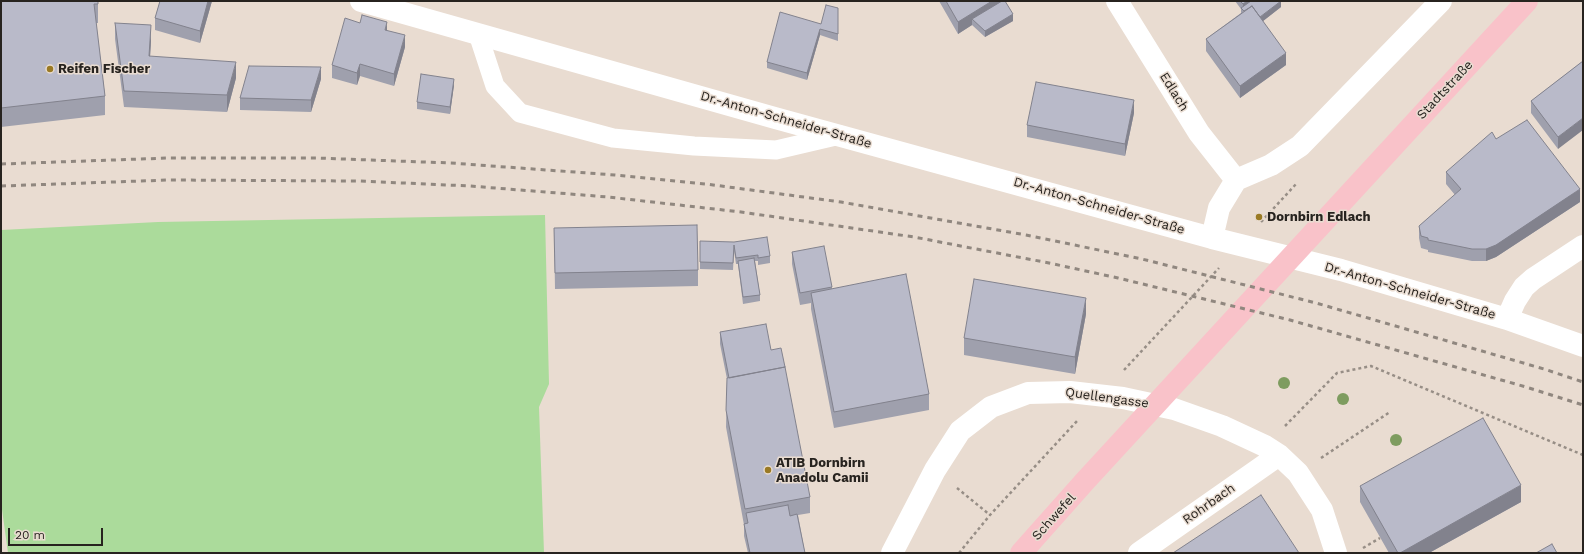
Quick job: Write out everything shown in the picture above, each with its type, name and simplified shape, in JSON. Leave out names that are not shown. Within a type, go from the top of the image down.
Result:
[{"type":"main road","name":"Stadtstraße","points":[[1086,480],[1527,1]]},
{"type":"main road","name":"Schwefel","points":[[1021,553],[1086,480]]},
{"type":"street","name":"Dr.-Anton-Schneider-Straße","points":[[361,1],[1218,239],[1341,270],[1507,319],[1583,346]]},
{"type":"street","name":"Edlach","points":[[1117,1],[1199,132],[1236,180]]},
{"type":"street","points":[[1218,239],[1219,208],[1236,180],[1271,165],[1300,146],[1441,1]]},
{"type":"street","points":[[1507,319],[1515,301],[1524,288],[1533,279],[1583,246]]},
{"type":"street","name":"Quellengasse","points":[[892,553],[935,470],[960,431],[991,407],[1028,393],[1070,392],[1123,398],[1174,409],[1222,426],[1272,450],[1298,473],[1322,510],[1336,553]]},
{"type":"street","name":"Rohrbach","points":[[1139,553],[1272,450]]},
{"type":"lane","points":[[478,34],[495,86],[520,113],[613,138],[694,146],[776,150],[840,135]]},
{"type":"path","points":[[1258,225],[1301,178]]},
{"type":"path","points":[[1119,376],[1221,266]]},
{"type":"path","points":[[1272,450],[1337,373],[1371,366],[1583,455]]},
{"type":"path","points":[[1298,473],[1390,412]]},
{"type":"path","points":[[959,553],[990,515],[1082,416]]},
{"type":"path","points":[[935,470],[990,515]]},
{"type":"path","points":[[1360,549],[1380,538]]},
{"type":"green space","points":[[545,215],[549,384],[539,407],[544,553],[8,553],[1,502],[1,230],[158,222]]},
{"type":"building","name":"Reifen Fischer","points":[[1,1],[98,1],[98,4],[94,4],[105,96],[1,108]]},
{"type":"building","points":[[160,1],[208,1],[200,31],[155,18]]},
{"type":"building","points":[[946,1],[992,1],[958,22]]},
{"type":"building","points":[[1002,1],[1005,1],[1013,14],[985,31],[972,19]]},
{"type":"building","points":[[1240,1],[1247,1],[1243,4]]},
{"type":"building","points":[[1251,1],[1281,1],[1260,17],[1252,6],[1244,11],[1241,8]]},
{"type":"building","points":[[826,5],[838,8],[838,34],[820,29],[807,73],[767,62],[780,12],[821,24]]},
{"type":"building","points":[[1252,6],[1286,53],[1240,86],[1206,39]]},
{"type":"building","points":[[362,15],[387,22],[385,30],[405,35],[394,74],[360,64],[357,73],[332,65],[345,18],[360,23]]},
{"type":"building","points":[[115,23],[151,25],[149,56],[236,62],[227,95],[124,91]]},
{"type":"building","points":[[1583,61],[1583,118],[1558,137],[1531,101]]},
{"type":"building","points":[[249,66],[321,67],[311,100],[240,98]]},
{"type":"building","points":[[421,74],[454,79],[450,107],[417,102]]},
{"type":"building","points":[[1036,82],[1134,100],[1125,144],[1027,125]]},
{"type":"building","points":[[1527,120],[1580,189],[1496,245],[1486,249],[1472,249],[1428,240],[1428,238],[1421,236],[1419,226],[1461,189],[1446,172],[1492,132],[1496,139]]},
{"type":"building","points":[[697,225],[698,270],[555,273],[554,228]]},
{"type":"building","points":[[767,237],[770,256],[758,258],[758,255],[736,258],[734,245],[733,263],[700,262],[700,241],[734,242]]},
{"type":"building","points":[[824,246],[832,287],[800,293],[792,252]]},
{"type":"building","points":[[754,258],[760,295],[743,297],[738,261]]},
{"type":"building","points":[[906,274],[929,394],[834,412],[811,293]]},
{"type":"building","points":[[974,279],[1086,298],[1075,357],[964,338]]},
{"type":"building","points":[[766,324],[771,350],[781,348],[785,367],[729,378],[720,332]]},
{"type":"building","name":"ATIB Dornbirn Anadolu Camii","points":[[785,367],[810,497],[745,509],[726,410],[727,378]]},
{"type":"building","points":[[1483,418],[1521,485],[1398,553],[1360,486]]},
{"type":"building","points":[[1261,495],[1299,553],[1173,553]]},
{"type":"building","points":[[788,505],[790,516],[797,514],[805,553],[750,553],[744,524],[748,523],[746,513]]},
{"type":"building","points":[[1552,544],[1557,553],[1536,553]]},
{"type":"railway","points":[[1,164],[169,158],[316,158],[451,163],[615,175],[706,184],[841,202],[1026,235],[1142,259],[1316,303],[1544,369],[1583,382]]},
{"type":"railway","points":[[1,186],[169,180],[359,181],[470,186],[608,197],[741,212],[914,237],[1118,278],[1290,320],[1526,387],[1583,405]]},
{"type":"place","name":"Reifen Fischer","points":[[50,69]]},
{"type":"place","name":"Dornbirn Edlach","points":[[1259,217]]},
{"type":"place","name":"ATIB Dornbirn Anadolu Camii","points":[[768,470]]}]
